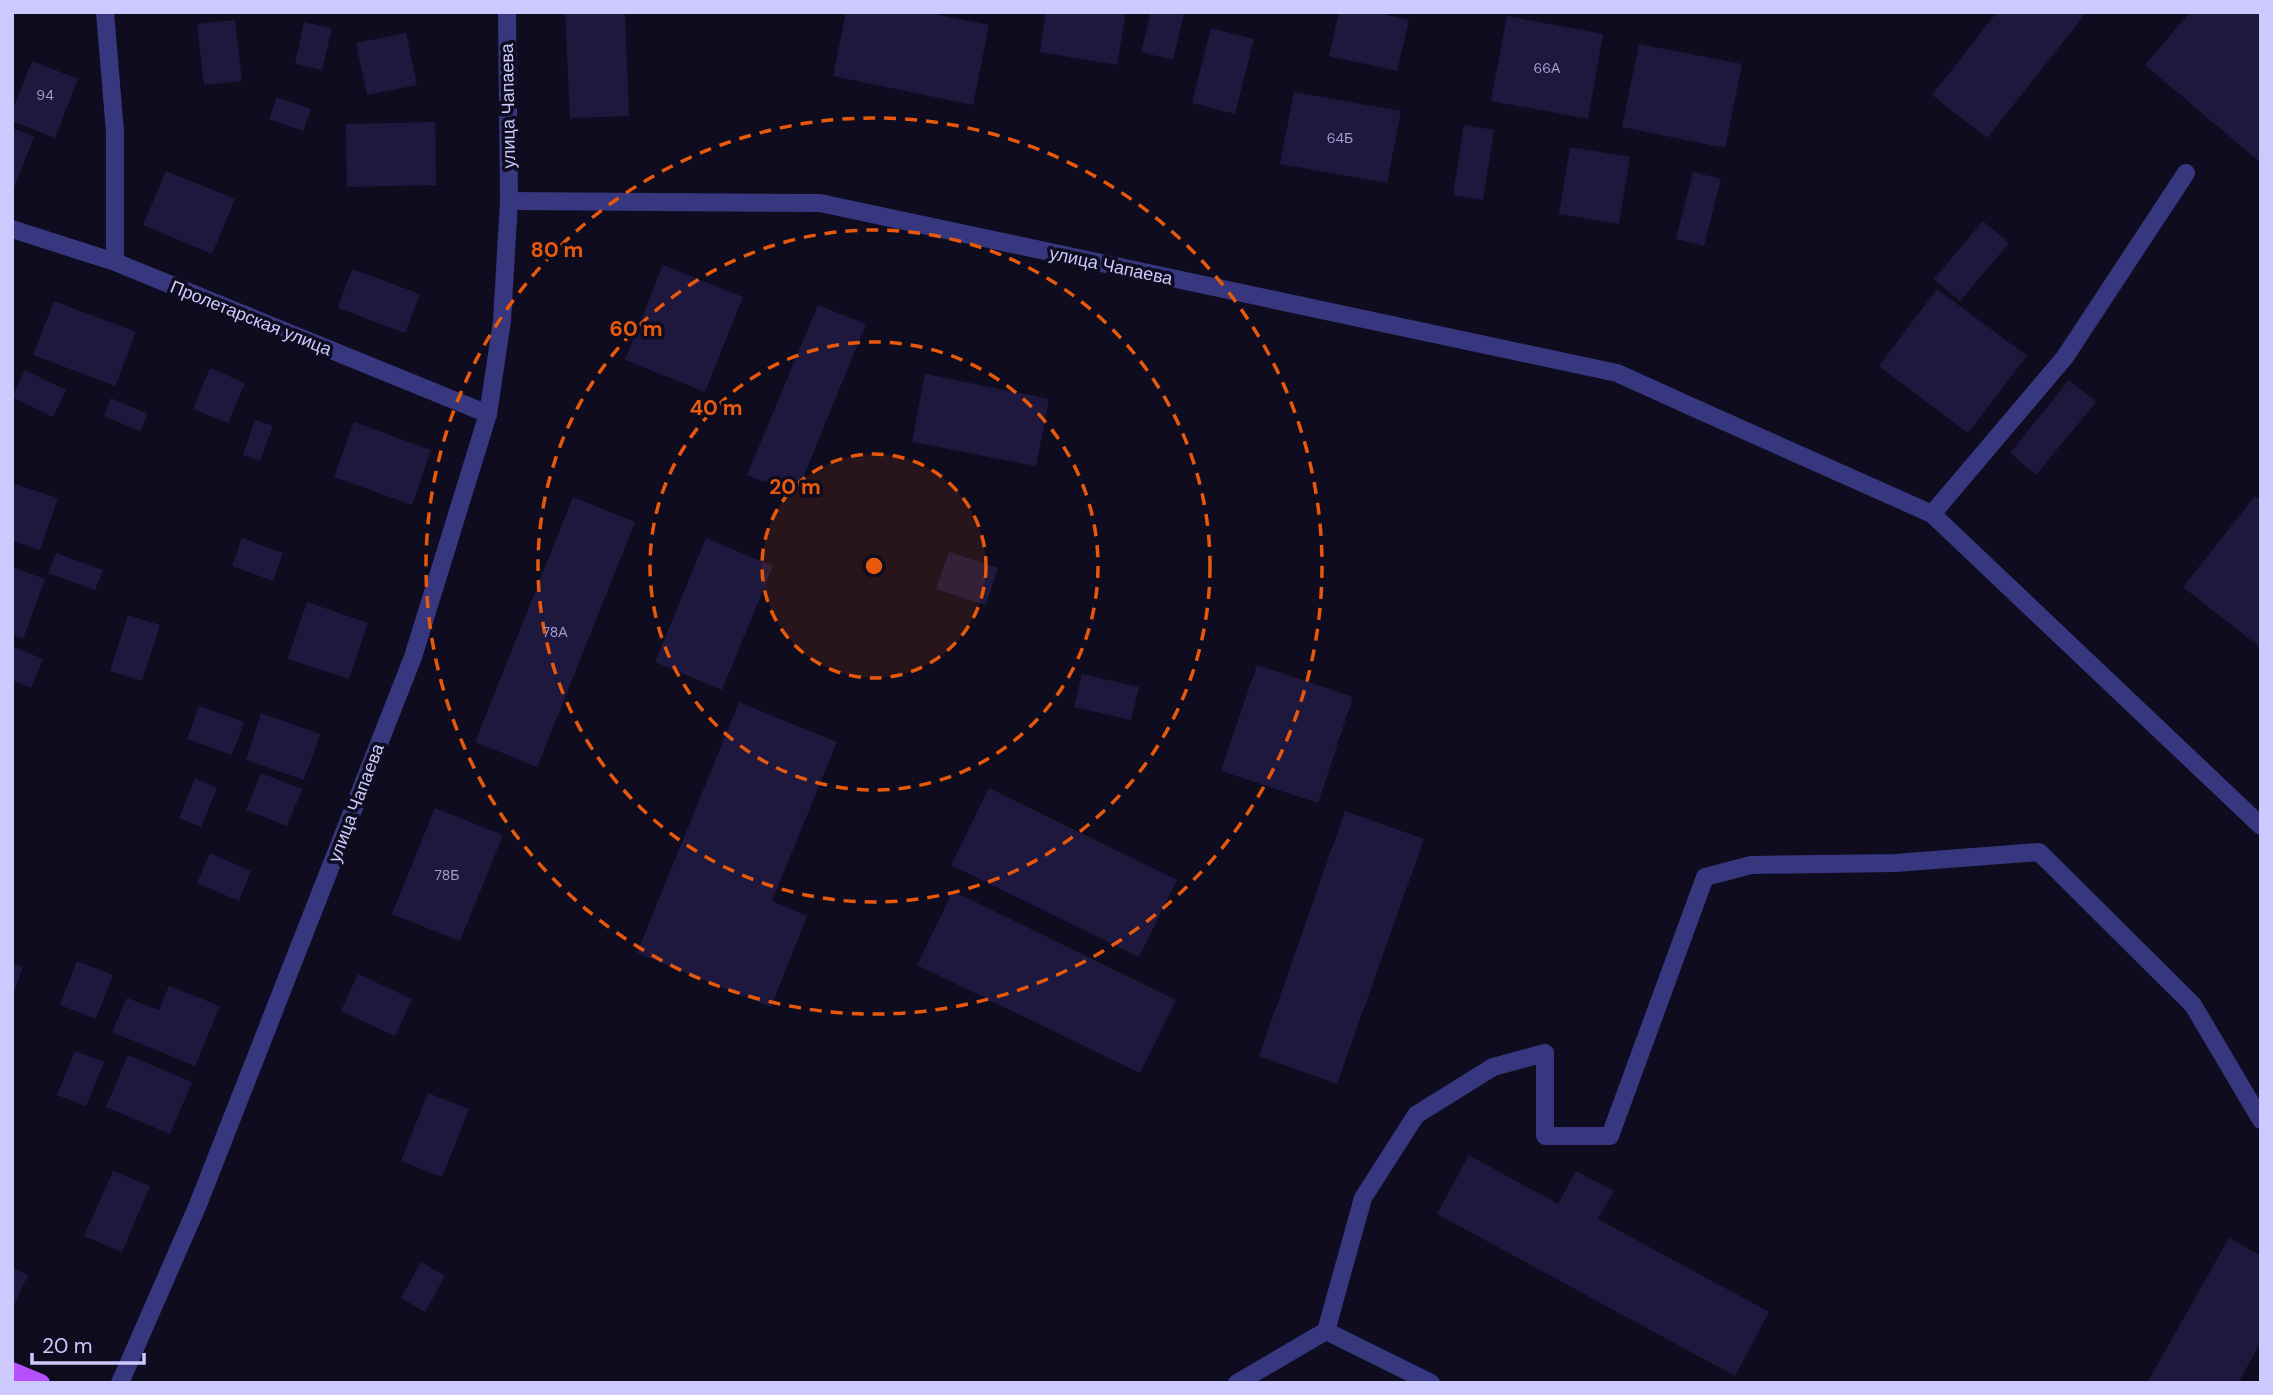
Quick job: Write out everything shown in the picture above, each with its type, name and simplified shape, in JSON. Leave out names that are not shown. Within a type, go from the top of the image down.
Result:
[{"type":"main road","points":[[12,1371],[41,1383]]},
{"type":"street","points":[[105,12],[115,132],[115,262]]},
{"type":"street","name":"улица Чапаева","points":[[120,1383],[197,1207],[413,657],[488,414],[502,321],[509,201],[507,12]]},
{"type":"street","points":[[1932,514],[2065,357],[2186,173]]},
{"type":"street","name":"улица Чапаева","points":[[509,201],[820,203],[1617,373],[1932,514],[2261,826]]},
{"type":"street","name":"Пролетарская улица","points":[[14,236],[115,262],[488,414]]},
{"type":"street","points":[[1237,1383],[1326,1331],[1363,1198],[1416,1115],[1493,1067],[1545,1053],[1545,1136],[1610,1136],[1705,877],[1751,865],[1895,863],[2039,852],[2193,1005],[2261,1120]]},
{"type":"street","points":[[1326,1331],[1431,1383]]},
{"type":"building","points":[[565,12],[625,12],[629,116],[570,118]]},
{"type":"building","points":[[846,12],[925,12],[989,25],[973,105],[833,76]]},
{"type":"building","points":[[1046,12],[1126,12],[1117,65],[1040,52]]},
{"type":"building","points":[[1151,12],[1184,14],[1173,60],[1141,52]]},
{"type":"building","points":[[1339,12],[1375,12],[1409,20],[1397,71],[1329,56]]},
{"type":"building","points":[[1997,12],[2087,12],[1987,138],[1932,95]]},
{"type":"building","points":[[2190,12],[2261,12],[2261,163],[2145,65]]},
{"type":"building","points":[[1507,16],[1603,34],[1588,119],[1491,101]]},
{"type":"building","points":[[235,20],[242,81],[204,85],[197,24]]},
{"type":"building","points":[[304,22],[332,28],[322,70],[295,64]]},
{"type":"building","points":[[1211,28],[1254,39],[1235,114],[1192,103]]},
{"type":"building","points":[[406,33],[417,85],[367,95],[356,43]]},
{"type":"building","points":[[1639,44],[1742,64],[1725,148],[1622,127]]},
{"type":"building","points":[[32,61],[78,79],[55,138],[12,121],[12,111]]},
{"type":"building","points":[[1294,92],[1401,111],[1387,183],[1280,164]]},
{"type":"building","points":[[277,97],[311,109],[303,131],[269,119]]},
{"type":"building","points":[[435,122],[436,185],[347,187],[346,124]]},
{"type":"building","points":[[1464,125],[1494,130],[1483,200],[1453,195]]},
{"type":"building","points":[[12,128],[34,136],[15,186],[12,185]]},
{"type":"building","points":[[1570,147],[1630,157],[1619,224],[1559,214]]},
{"type":"building","points":[[166,171],[235,199],[212,254],[143,225]]},
{"type":"building","points":[[1693,172],[1721,179],[1704,246],[1676,239]]},
{"type":"building","points":[[1983,221],[2009,243],[1960,301],[1934,279]]},
{"type":"building","points":[[663,265],[743,297],[705,392],[625,360]]},
{"type":"building","points":[[352,269],[420,294],[405,333],[338,308]]},
{"type":"building","points":[[1937,289],[2027,356],[1968,433],[1879,366]]},
{"type":"building","points":[[54,301],[136,332],[115,386],[33,355]]},
{"type":"building","points":[[818,305],[866,324],[796,495],[747,475]]},
{"type":"building","points":[[210,368],[245,383],[228,423],[193,409]]},
{"type":"building","points":[[25,370],[66,390],[53,417],[12,397]]},
{"type":"building","points":[[925,374],[1049,399],[1036,466],[912,442]]},
{"type":"building","points":[[2069,380],[2096,402],[2036,475],[2010,453]]},
{"type":"building","points":[[111,398],[148,414],[140,431],[104,416]]},
{"type":"building","points":[[255,420],[273,426],[260,461],[243,455]]},
{"type":"building","points":[[354,422],[431,450],[412,505],[334,477]]},
{"type":"building","points":[[12,483],[58,498],[40,550],[12,541]]},
{"type":"building","points":[[2255,496],[2261,500],[2261,648],[2183,587]]},
{"type":"building","points":[[573,497],[635,522],[537,767],[475,742]]},
{"type":"building","points":[[242,538],[283,553],[273,581],[232,566]]},
{"type":"building","points":[[706,538],[773,566],[722,690],[655,662]]},
{"type":"building","points":[[949,552],[998,568],[986,605],[936,589]]},
{"type":"building","points":[[56,553],[103,570],[95,590],[48,573]]},
{"type":"building","points":[[12,567],[45,579],[23,639],[12,635]]},
{"type":"building","points":[[307,602],[368,623],[349,679],[288,659]]},
{"type":"building","points":[[128,615],[160,625],[142,681],[110,671]]},
{"type":"building","points":[[12,646],[43,659],[31,688],[12,680]]},
{"type":"building","points":[[1257,665],[1353,697],[1318,803],[1221,771]]},
{"type":"building","points":[[1082,674],[1139,687],[1131,720],[1074,707]]},
{"type":"building","points":[[739,702],[837,742],[772,901],[807,916],[771,1007],[637,953]]},
{"type":"building","points":[[199,706],[244,722],[232,755],[187,739]]},
{"type":"building","points":[[261,713],[320,734],[304,780],[246,760]]},
{"type":"building","points":[[261,773],[302,789],[287,826],[246,810]]},
{"type":"building","points":[[195,778],[217,788],[201,827],[179,818]]},
{"type":"building","points":[[989,788],[1177,880],[1139,957],[951,865]]},
{"type":"building","points":[[435,808],[503,835],[460,941],[392,914]]},
{"type":"building","points":[[1345,811],[1424,839],[1337,1084],[1259,1056]]},
{"type":"building","points":[[210,853],[251,871],[239,901],[197,883]]},
{"type":"building","points":[[953,891],[1176,1000],[1140,1073],[917,965]]},
{"type":"building","points":[[77,961],[113,975],[96,1019],[60,1005]]},
{"type":"building","points":[[12,963],[23,967],[13,996],[12,996]]},
{"type":"building","points":[[358,974],[412,999],[395,1036],[341,1011]]},
{"type":"building","points":[[169,986],[220,1006],[195,1066],[112,1032],[127,998],[159,1010]]},
{"type":"building","points":[[75,1051],[104,1062],[86,1106],[57,1095]]},
{"type":"building","points":[[128,1055],[192,1082],[170,1134],[106,1107]]},
{"type":"building","points":[[428,1093],[469,1109],[442,1177],[401,1161]]},
{"type":"building","points":[[1469,1155],[1558,1204],[1576,1171],[1614,1191],[1598,1219],[1769,1312],[1735,1376],[1437,1214]]},
{"type":"building","points":[[113,1171],[150,1186],[122,1252],[84,1236]]},
{"type":"building","points":[[2229,1238],[2261,1256],[2261,1342],[2238,1383],[2147,1383]]},
{"type":"building","points":[[421,1262],[445,1276],[425,1312],[401,1298]]},
{"type":"building","points":[[12,1268],[28,1275],[12,1309]]}]
